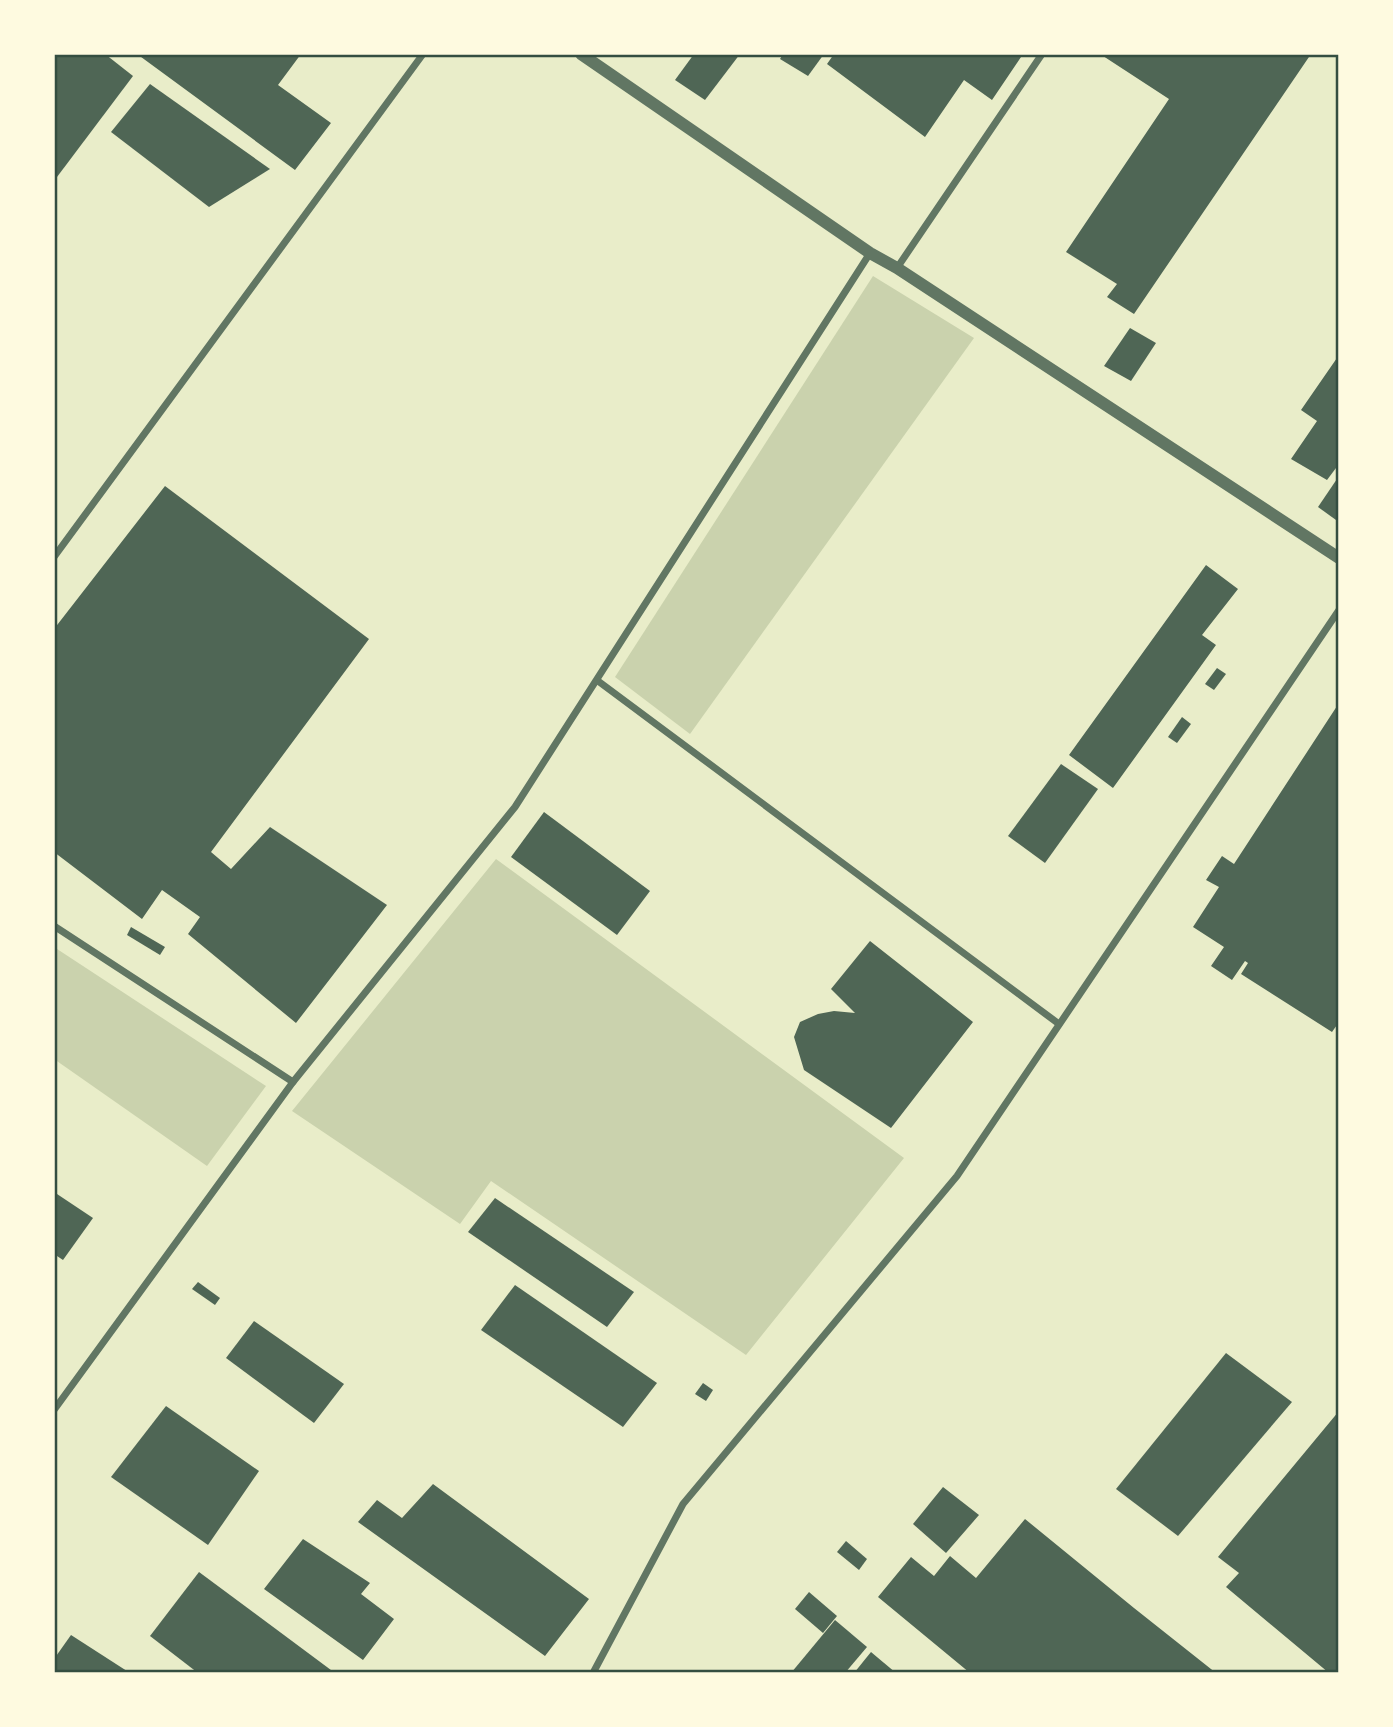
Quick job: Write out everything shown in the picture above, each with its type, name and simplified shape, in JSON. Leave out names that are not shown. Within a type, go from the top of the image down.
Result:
[{"type":"street","points":[[54,557],[423,54]]},
{"type":"street","points":[[581,54],[870,253],[897,268],[1339,558]]},
{"type":"street","points":[[897,268],[1042,54]]},
{"type":"street","points":[[54,1410],[293,1082],[515,807],[870,253]]},
{"type":"street","points":[[593,1673],[683,1504],[957,1175],[1339,610]]},
{"type":"street","points":[[598,681],[1059,1024]]},
{"type":"street","points":[[54,926],[293,1082]]},
{"type":"green space","points":[[873,276],[974,338],[690,734],[615,677]]},
{"type":"green space","points":[[496,859],[904,1158],[746,1355],[491,1181],[460,1224],[292,1111]]},
{"type":"green space","points":[[54,947],[266,1086],[207,1166],[54,1059]]},
{"type":"building","points":[[54,54],[105,54],[133,76],[54,181]]},
{"type":"building","points":[[137,54],[301,54],[278,85],[331,123],[295,170]]},
{"type":"building","points":[[694,54],[740,54],[705,100],[675,80]]},
{"type":"building","points":[[783,54],[824,54],[808,76],[780,59]]},
{"type":"building","points":[[834,54],[1023,54],[992,100],[964,80],[925,137],[827,64]]},
{"type":"building","points":[[1100,54],[1311,54],[1134,314],[1107,297],[1117,284],[1066,252],[1169,99]]},
{"type":"building","points":[[150,84],[270,169],[209,207],[111,132]]},
{"type":"building","points":[[1130,328],[1156,343],[1131,381],[1104,366]]},
{"type":"building","points":[[1339,355],[1339,464],[1327,480],[1291,459],[1317,421],[1301,410]]},
{"type":"building","points":[[1339,476],[1339,517],[1336,520],[1318,507]]},
{"type":"building","points":[[165,486],[369,639],[211,852],[231,869],[270,827],[387,905],[296,1023],[188,934],[200,917],[162,890],[142,919],[54,852],[54,629]]},
{"type":"building","points":[[1206,565],[1238,589],[1202,635],[1216,645],[1113,788],[1069,755]]},
{"type":"building","points":[[1217,668],[1226,674],[1214,690],[1205,684]]},
{"type":"building","points":[[1339,703],[1339,1022],[1332,1032],[1241,974],[1248,963],[1245,961],[1232,980],[1211,966],[1224,947],[1193,927],[1219,887],[1206,880],[1222,856],[1234,864]]},
{"type":"building","points":[[1182,717],[1191,724],[1177,743],[1168,737]]},
{"type":"building","points":[[1061,764],[1098,789],[1045,863],[1008,836]]},
{"type":"building","points":[[544,812],[650,891],[617,935],[511,857]]},
{"type":"building","points":[[131,927],[165,947],[160,955],[127,935]]},
{"type":"building","points":[[870,941],[973,1022],[891,1128],[804,1070],[794,1037],[800,1022],[818,1014],[834,1011],[855,1013],[831,989]]},
{"type":"building","points":[[54,1192],[93,1218],[63,1260],[54,1254]]},
{"type":"building","points":[[495,1198],[634,1292],[607,1327],[468,1232]]},
{"type":"building","points":[[198,1282],[220,1298],[215,1305],[192,1289]]},
{"type":"building","points":[[515,1285],[657,1383],[623,1427],[481,1330]]},
{"type":"building","points":[[254,1321],[344,1384],[314,1423],[226,1358]]},
{"type":"building","points":[[1226,1353],[1292,1402],[1178,1536],[1116,1489]]},
{"type":"building","points":[[703,1383],[713,1390],[706,1401],[695,1394]]},
{"type":"building","points":[[166,1406],[259,1471],[208,1545],[111,1477]]},
{"type":"building","points":[[1339,1411],[1339,1673],[1329,1673],[1226,1587],[1239,1573],[1218,1557]]},
{"type":"building","points":[[433,1484],[589,1599],[545,1656],[358,1522],[377,1500],[402,1518]]},
{"type":"building","points":[[943,1487],[979,1515],[946,1553],[913,1524]]},
{"type":"building","points":[[1025,1519],[1216,1673],[970,1673],[878,1597],[911,1557],[934,1576],[950,1556],[976,1578]]},
{"type":"building","points":[[303,1539],[370,1583],[361,1594],[394,1619],[363,1660],[264,1589]]},
{"type":"building","points":[[846,1541],[867,1559],[859,1570],[837,1552]]},
{"type":"building","points":[[199,1572],[335,1673],[198,1673],[150,1636]]},
{"type":"building","points":[[809,1592],[837,1616],[823,1633],[795,1609]]},
{"type":"building","points":[[835,1620],[867,1647],[845,1673],[791,1673]]},
{"type":"building","points":[[71,1635],[130,1673],[54,1673],[54,1659]]},
{"type":"building","points":[[871,1652],[896,1673],[854,1673]]}]
